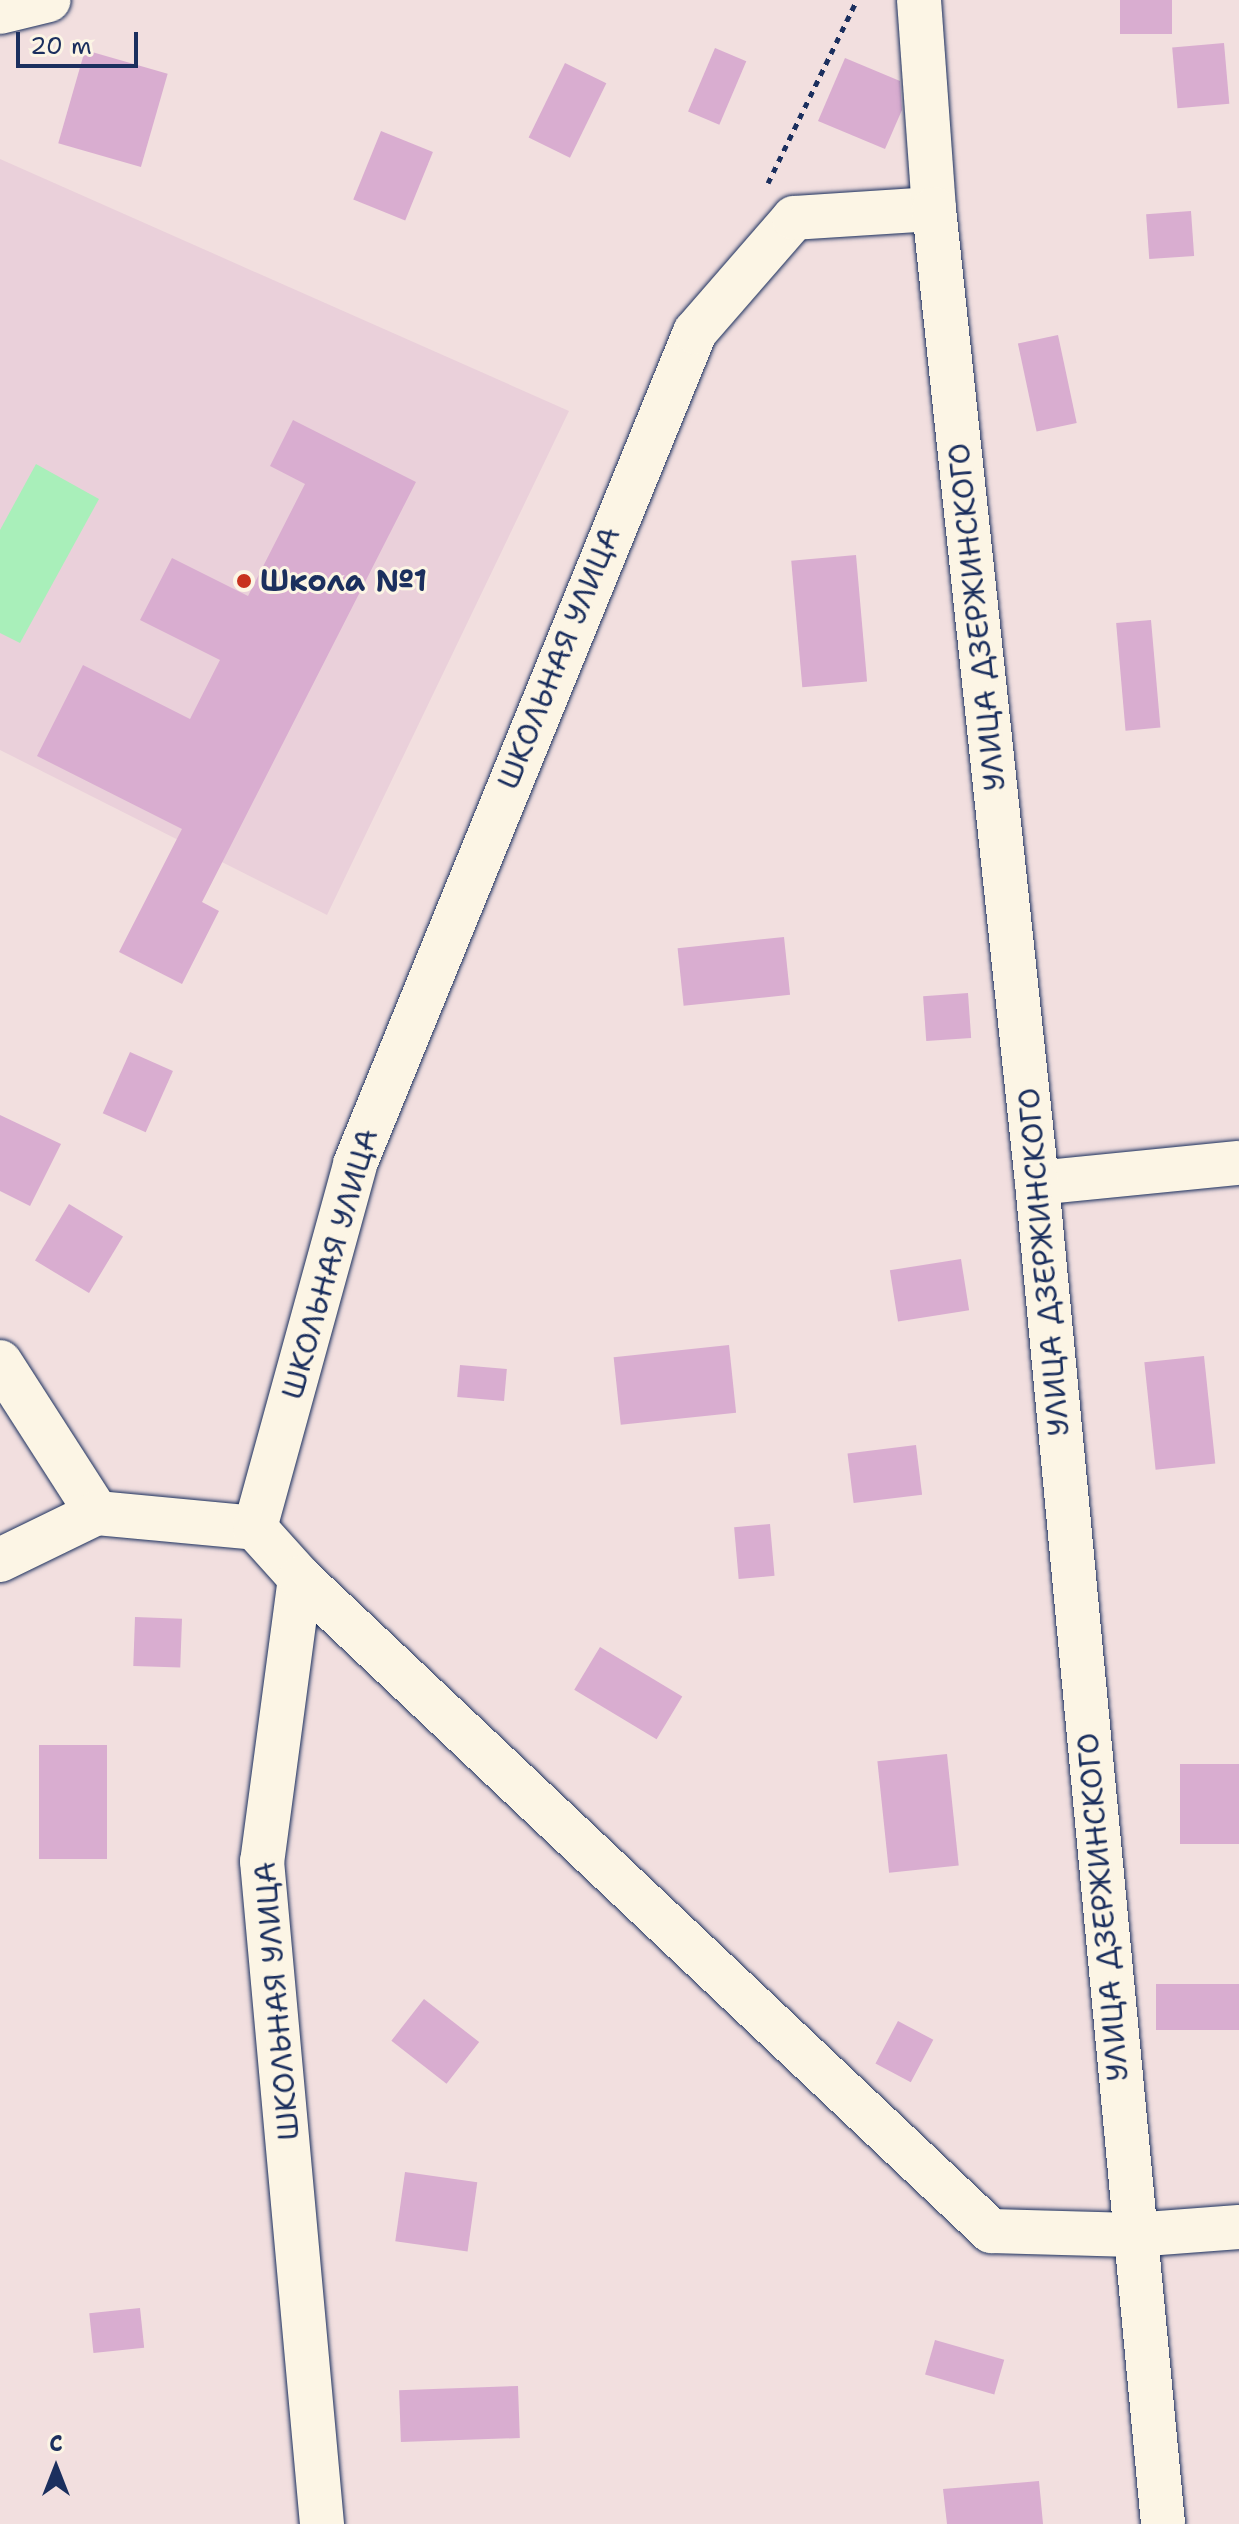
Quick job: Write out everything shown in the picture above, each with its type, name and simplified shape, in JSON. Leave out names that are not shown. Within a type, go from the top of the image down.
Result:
[{"type":"street","points":[[0,12],[49,0]]},
{"type":"street","name":"УЛИЦА ДЗЕРЖИНСКОГО","points":[[919,0],[934,209],[1037,1183],[1133,2235],[1163,2524]]},
{"type":"street","name":"ШКОЛЬНАЯ УЛИЦА","points":[[255,1528],[355,1164],[695,332],[794,218],[934,209]]},
{"type":"street","points":[[1037,1183],[1239,1163]]},
{"type":"street","points":[[0,1362],[97,1513]]},
{"type":"street","points":[[0,1560],[97,1513],[255,1528],[300,1578],[991,2231],[1133,2235],[1239,2227]]},
{"type":"street","name":"ШКОЛЬНАЯ УЛИЦА","points":[[300,1578],[262,1861],[322,2524]]},
{"type":"path","points":[[763,194],[857,0]]},
{"type":"shaded area","name":"Школа №1","points":[[0,159],[569,411],[327,915],[0,750]]},
{"type":"green space","points":[[36,464],[99,499],[20,643],[0,633],[0,530]]},
{"type":"building","points":[[1120,0],[1172,0],[1172,34],[1120,34]]},
{"type":"building","points":[[1224,43],[1229,104],[1178,108],[1172,48]]},
{"type":"building","points":[[715,48],[746,61],[719,125],[688,112]]},
{"type":"building","points":[[85,50],[168,74],[141,167],[58,143]]},
{"type":"building","points":[[845,58],[900,81],[902,110],[885,149],[818,121]]},
{"type":"building","points":[[565,63],[606,83],[570,158],[529,138]]},
{"type":"building","points":[[381,131],[433,152],[405,221],[353,200]]},
{"type":"building","points":[[1191,211],[1194,256],[1149,259],[1146,214]]},
{"type":"building","points":[[1058,335],[1077,423],[1037,432],[1018,344]]},
{"type":"building","points":[[293,420],[416,482],[202,902],[219,911],[182,984],[119,952],[182,829],[37,756],[83,665],[190,719],[220,660],[140,620],[172,558],[248,596],[305,484],[270,466]]},
{"type":"building","points":[[856,555],[867,682],[802,687],[791,561]]},
{"type":"building","points":[[1151,620],[1160,728],[1126,731],[1116,623]]},
{"type":"building","points":[[784,937],[790,995],[684,1006],[678,948]]},
{"type":"building","points":[[968,993],[971,1038],[926,1041],[923,996]]},
{"type":"building","points":[[130,1052],[173,1071],[146,1132],[103,1113]]},
{"type":"building","points":[[0,1115],[61,1144],[30,1206],[0,1191]]},
{"type":"building","points":[[69,1204],[123,1236],[89,1293],[35,1261]]},
{"type":"building","points":[[961,1259],[969,1310],[898,1322],[890,1270]]},
{"type":"building","points":[[729,1345],[736,1413],[621,1425],[614,1357]]},
{"type":"building","points":[[1204,1356],[1215,1463],[1156,1470],[1144,1362]]},
{"type":"building","points":[[460,1365],[507,1369],[504,1401],[457,1397]]},
{"type":"building","points":[[916,1445],[922,1495],[854,1503],[848,1453]]},
{"type":"building","points":[[770,1524],[775,1576],[739,1579],[734,1527]]},
{"type":"building","points":[[135,1617],[182,1619],[180,1668],[133,1666]]},
{"type":"building","points":[[600,1647],[682,1696],[657,1739],[574,1690]]},
{"type":"building","points":[[39,1745],[107,1745],[107,1859],[39,1859]]},
{"type":"building","points":[[947,1754],[959,1865],[889,1873],[877,1761]]},
{"type":"building","points":[[1180,1764],[1239,1764],[1239,1844],[1180,1844]]},
{"type":"building","points":[[1156,1984],[1239,1984],[1239,2030],[1156,2030]]},
{"type":"building","points":[[424,1999],[479,2042],[447,2084],[391,2041]]},
{"type":"building","points":[[898,2021],[933,2040],[911,2082],[875,2063]]},
{"type":"building","points":[[405,2172],[477,2182],[468,2251],[395,2241]]},
{"type":"building","points":[[140,2308],[144,2348],[93,2353],[89,2313]]},
{"type":"building","points":[[935,2340],[1004,2360],[994,2394],[925,2375]]},
{"type":"building","points":[[518,2386],[520,2438],[401,2442],[399,2390]]},
{"type":"building","points":[[1039,2481],[1043,2524],[947,2524],[943,2489]]},
{"type":"place","name":"Школа №1","points":[[244,581]]}]
